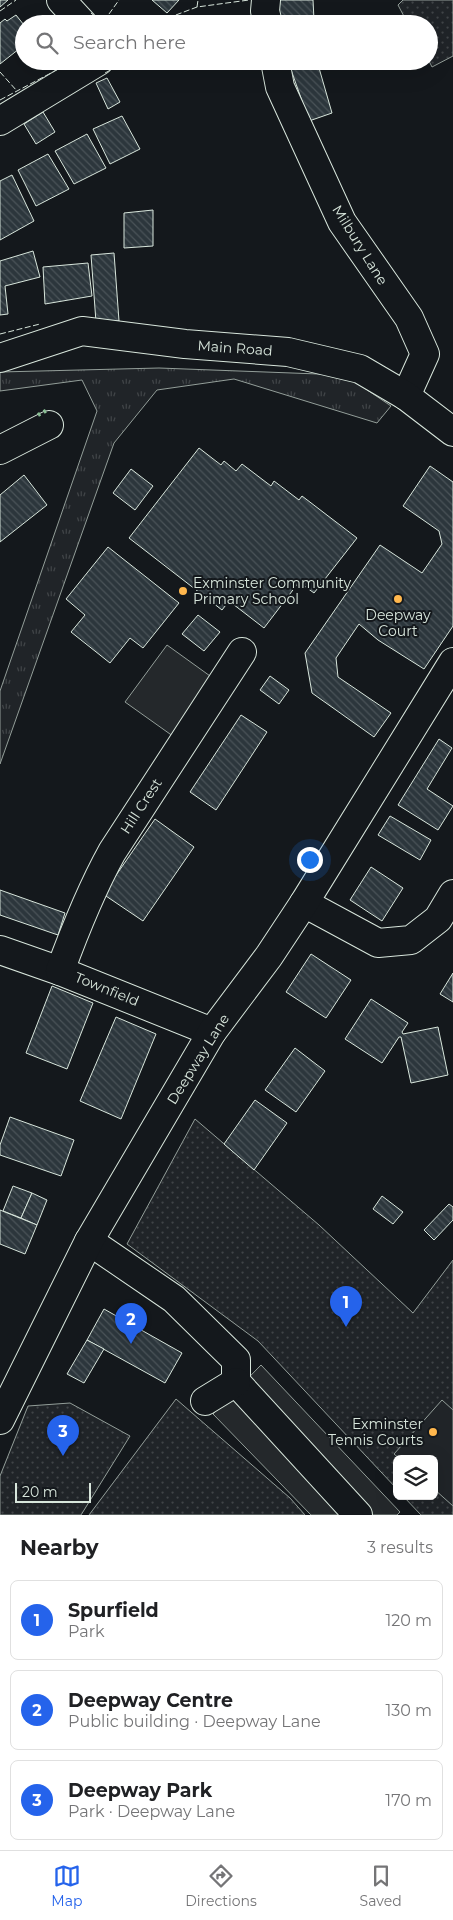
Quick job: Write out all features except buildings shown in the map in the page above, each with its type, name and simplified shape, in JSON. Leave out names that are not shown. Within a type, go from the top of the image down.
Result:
[{"type":"street","points":[[61,0],[75,15]]},
{"type":"street","points":[[266,0],[266,15]]},
{"type":"street","points":[[0,121],[84,70]]},
{"type":"street","name":"Milbury Lane","points":[[277,70],[280,87],[342,222],[409,318],[425,354],[406,396]]},
{"type":"street","name":"Main Road","points":[[0,358],[82,331],[185,344],[288,352],[360,369],[406,396],[453,432]]},
{"type":"street","points":[[0,450],[50,425]]},
{"type":"street","name":"Hill Crest","points":[[60,970],[86,902],[112,852],[242,652]]},
{"type":"street","name":"Deepway Lane","points":[[0,1420],[89,1241],[212,1032],[269,956],[304,903],[453,662]]},
{"type":"street","points":[[304,903],[378,943],[411,940],[438,919],[453,894]]},
{"type":"street","name":"Townfield","points":[[0,950],[60,970],[212,1032]]},
{"type":"street","points":[[89,1241],[174,1300],[236,1360],[236,1382],[358,1515]]},
{"type":"street","points":[[205,1400],[236,1382]]},
{"type":"green space","points":[[403,0],[453,0],[453,56],[438,64],[438,15],[403,15],[398,5]]},
{"type":"green space","points":[[159,368],[345,375],[391,406],[377,423],[234,379],[157,390],[114,443],[0,764],[0,691],[97,411],[82,380],[0,391],[0,372]]},
{"type":"green space","points":[[195,1119],[319,1225],[413,1313],[453,1260],[453,1515],[421,1515],[407,1500],[438,1500],[438,1455],[393,1455],[393,1485],[258,1341],[127,1244]]},
{"type":"green space","points":[[176,1399],[290,1498],[305,1515],[89,1515]]},
{"type":"green space","name":"Exminster Tennis Courts","points":[[442,1400],[453,1410],[453,1506],[438,1493],[438,1455],[394,1454]]},
{"type":"green space","points":[[70,1403],[130,1436],[81,1515],[0,1515],[0,1476],[28,1406]]},
{"type":"shaded area","points":[[167,645],[217,681],[177,739],[125,702]]},
{"type":"shaded area","points":[[261,1365],[400,1512],[397,1515],[311,1515],[213,1414]]},
{"type":"hedge","points":[[38,415],[49,409]]},
{"type":"fence","points":[[0,11],[16,0]]},
{"type":"fence","points":[[108,15],[119,0]]},
{"type":"fence","points":[[197,7],[198,0]]},
{"type":"fence","points":[[176,15],[197,7],[249,0]]},
{"type":"fence","points":[[0,100],[57,70]]},
{"type":"fence","points":[[105,73],[110,70]]},
{"type":"fence","points":[[0,72],[17,91]]},
{"type":"fence","points":[[0,334],[40,324]]},
{"type":"place","name":"Exminster Community Primary School","points":[[183,591]]},
{"type":"place","name":"Deepway Court","points":[[398,599]]},
{"type":"place","name":"Spurfield","points":[[346,1327]]},
{"type":"place","name":"Deepway Centre","points":[[131,1344]]},
{"type":"place","name":"Exminster Tennis Courts","points":[[433,1432]]},
{"type":"place","name":"Deepway Park","points":[[63,1456]]}]
